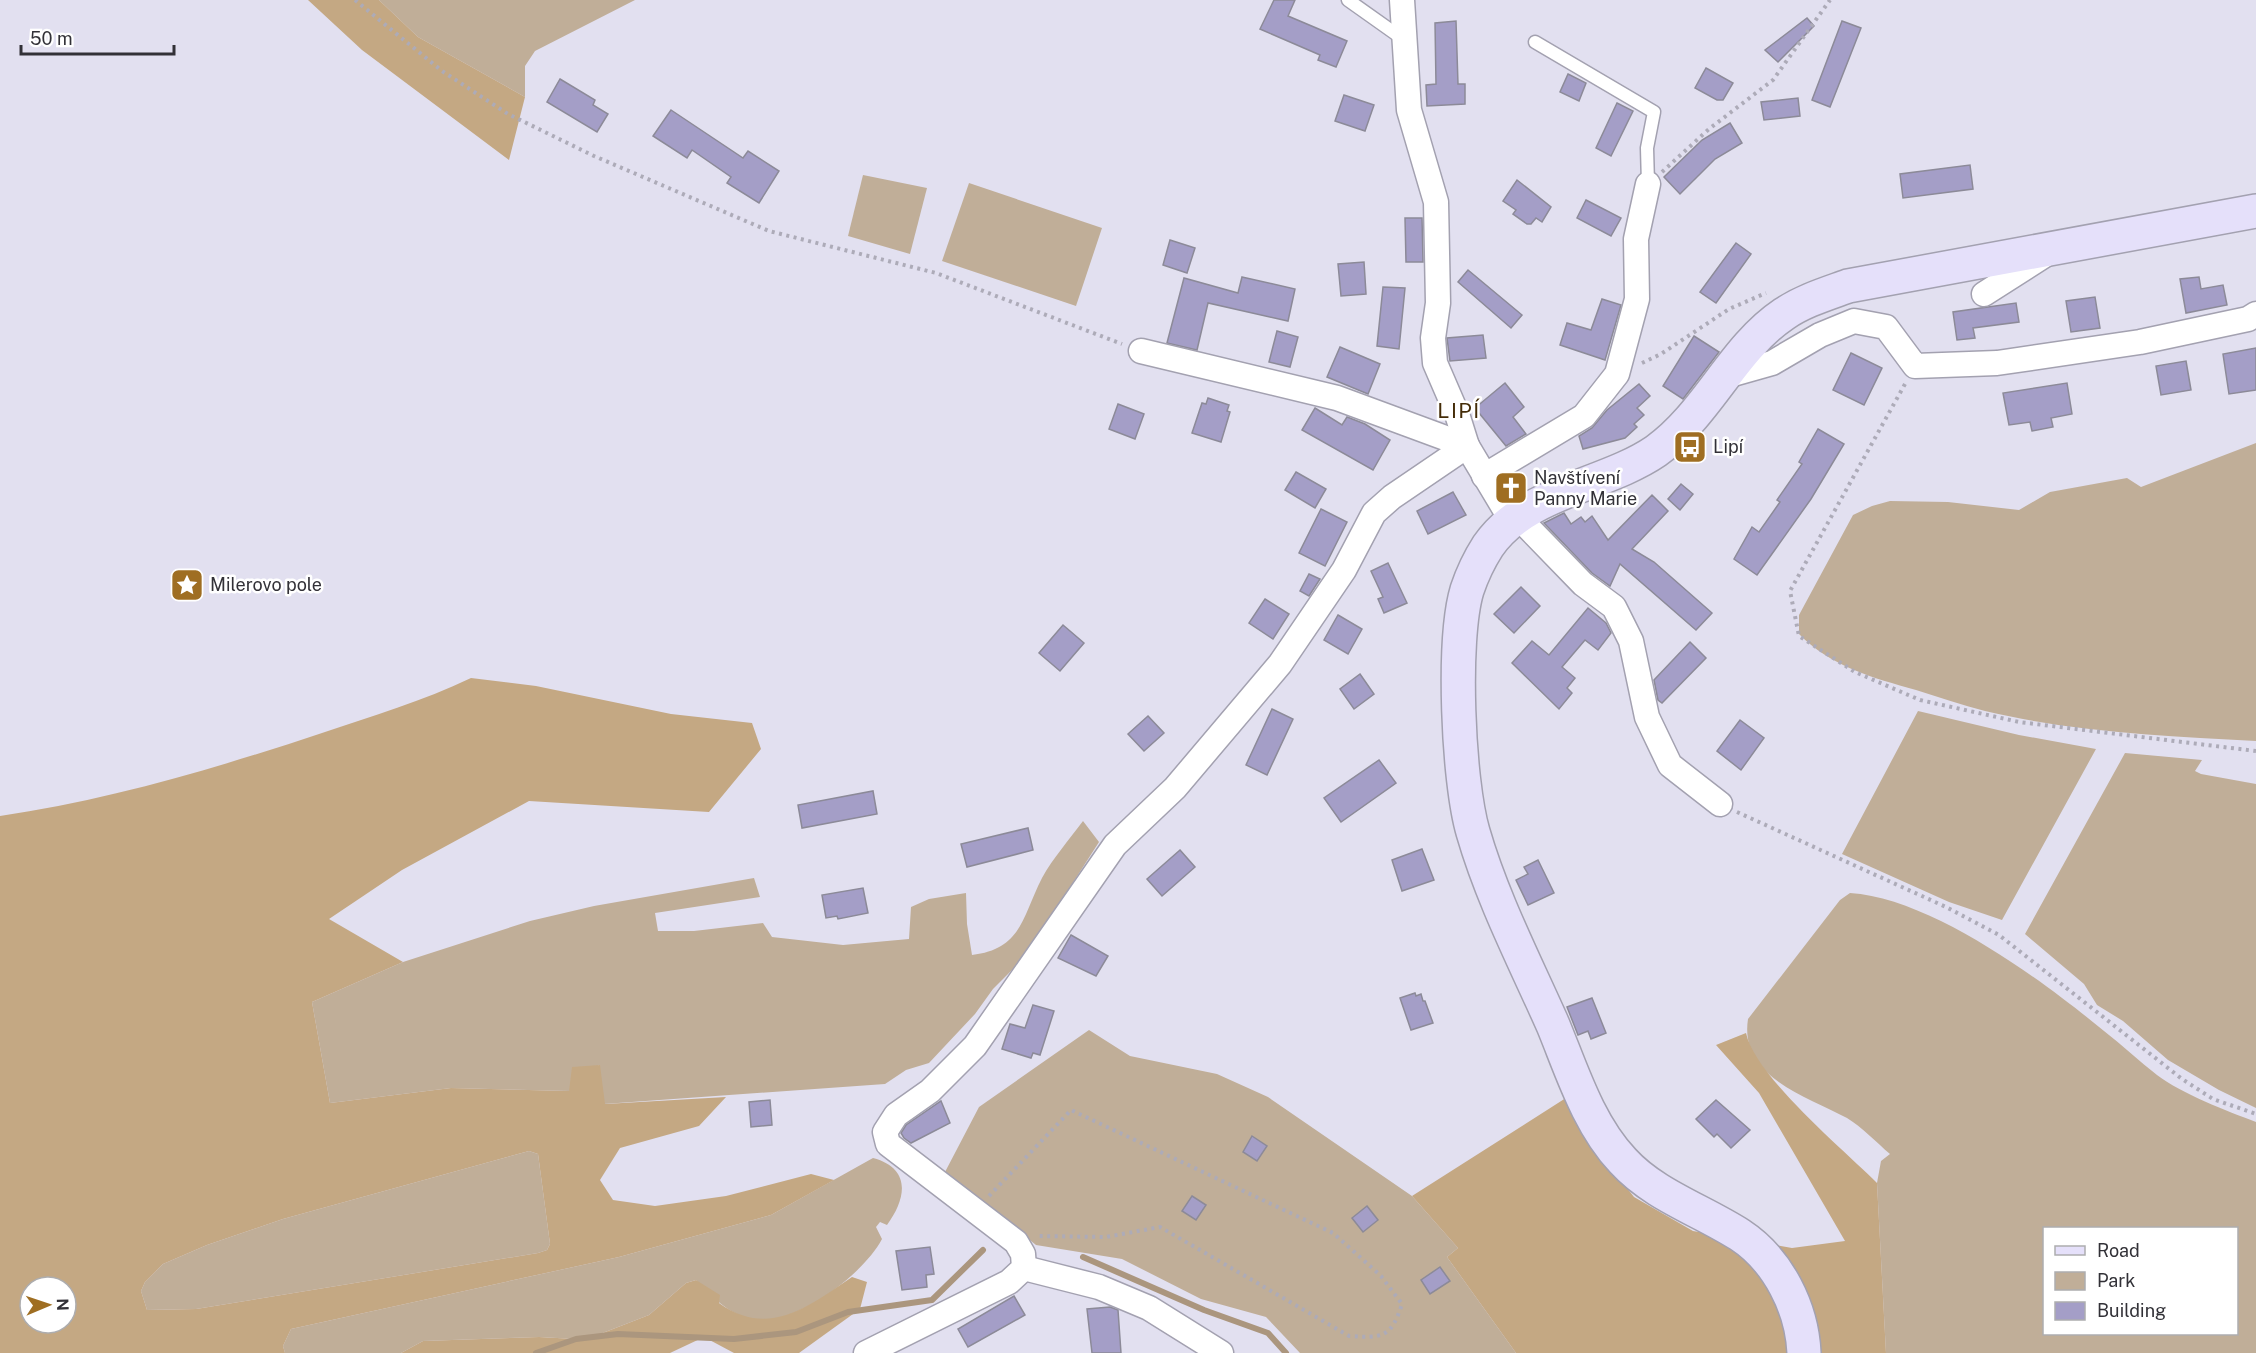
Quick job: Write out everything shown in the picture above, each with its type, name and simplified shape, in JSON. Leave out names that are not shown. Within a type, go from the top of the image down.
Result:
[{"type":"street","points":[[1402,0],[1409,110],[1436,202],[1438,303],[1434,338],[1435,363],[1457,414],[1467,446],[1484,476],[1516,521],[1583,584],[1614,608],[1631,641],[1647,717],[1670,765],[1720,804]]},
{"type":"street","points":[[1484,476],[1584,416],[1617,374],[1637,299],[1636,239],[1648,184]]},
{"type":"street","points":[[1804,1353],[1802,1332],[1794,1303],[1768,1261],[1752,1244],[1737,1233],[1665,1193],[1630,1169],[1598,1127],[1479,853],[1464,788],[1460,692],[1462,617],[1467,591],[1478,563],[1491,542],[1516,521],[1553,498],[1635,463],[1654,452],[1694,417],[1726,376],[1777,319],[1794,308],[1833,291],[1863,283],[2256,211]]},
{"type":"street","points":[[1984,294],[2057,247]]},
{"type":"street","points":[[1726,376],[1772,363],[1820,335],[1854,321],[1886,327],[1915,366],[1997,363],[2140,342],[2248,319],[2256,314]]},
{"type":"street","points":[[1141,351],[1337,398],[1467,446]]},
{"type":"street","points":[[1024,1268],[1023,1254],[1009,1236],[888,1144],[885,1132],[896,1115],[930,1091],[975,1046],[1114,845],[1175,788],[1280,664],[1344,570],[1374,513],[1392,497],[1467,446]]},
{"type":"street","points":[[866,1353],[1009,1282],[1024,1268]]},
{"type":"street","points":[[1024,1268],[1099,1287],[1149,1308],[1221,1353]]},
{"type":"lane","points":[[1348,0],[1403,39]]},
{"type":"lane","points":[[1535,42],[1654,112],[1647,148],[1648,184]]},
{"type":"path","points":[[355,0],[442,70],[507,114],[594,156],[769,231],[936,273],[1141,351]]},
{"type":"path","points":[[1648,184],[1709,129],[1773,80],[1830,0]]},
{"type":"path","points":[[1915,366],[1790,591],[1799,636],[1855,672],[1920,700],[2019,722],[2256,751]]},
{"type":"path","points":[[1720,804],[1946,907],[2000,935],[2049,972],[2130,1041],[2182,1079],[2213,1099],[2256,1114]]},
{"type":"path","points":[[976,1211],[1071,1110],[1333,1233],[1381,1276],[1402,1304],[1395,1324],[1378,1338],[1349,1336],[1160,1227],[1106,1237],[1009,1236]]},
{"type":"green space","points":[[379,0],[635,0],[535,51],[525,66],[525,97],[418,37]]},
{"type":"green space","points":[[863,175],[927,188],[910,254],[848,236]]},
{"type":"green space","points":[[969,183],[1102,228],[1076,306],[942,261]]},
{"type":"green space","points":[[2256,443],[2256,741],[2086,728],[1985,711],[1853,670],[1824,655],[1799,634],[1799,615],[1853,515],[1872,506],[1890,501],[1948,502],[2019,510],[2050,492],[2127,478],[2141,487]]},
{"type":"green space","points":[[1918,711],[2019,735],[2096,749],[2002,920],[1949,902],[1842,854]]},
{"type":"green space","points":[[2125,753],[2202,760],[2195,771],[2201,774],[2256,784],[2256,1108],[2219,1090],[2168,1060],[2123,1021],[2097,1005],[2084,984],[2025,934]]},
{"type":"green space","points":[[1083,821],[1099,842],[1026,956],[993,989],[975,1014],[929,1063],[906,1070],[885,1084],[604,1104],[599,1065],[569,1091],[451,1088],[330,1103],[312,1002],[403,962],[530,921],[594,906],[754,878],[760,897],[655,913],[658,931],[694,931],[763,923],[772,937],[843,945],[909,939],[911,907],[929,899],[966,893],[967,924],[972,955],[989,952],[1001,946],[1018,929],[1046,871]]},
{"type":"green space","points":[[1850,893],[1882,898],[1950,925],[1984,945],[2050,989],[2167,1082],[2205,1102],[2256,1122],[2256,1353],[1886,1353],[1877,1183],[1881,1161],[1890,1154],[1847,1118],[1795,1092],[1765,1070],[1754,1056],[1748,1039],[1748,1019],[1840,900]]},
{"type":"green space","points":[[1089,1030],[1130,1056],[1217,1074],[1268,1097],[1412,1196],[1458,1248],[1447,1257],[1516,1353],[1300,1353],[1266,1317],[1201,1299],[1122,1259],[1036,1245],[945,1172],[979,1107]]},
{"type":"green space","points":[[529,1151],[538,1154],[550,1244],[547,1250],[196,1309],[147,1310],[141,1291],[145,1282],[163,1264],[207,1245],[283,1219]]},
{"type":"green space","points":[[873,1158],[894,1169],[902,1185],[899,1205],[894,1215],[887,1225],[880,1222],[876,1227],[882,1239],[873,1253],[844,1283],[826,1296],[787,1315],[768,1320],[743,1317],[721,1304],[696,1280],[686,1283],[649,1315],[600,1334],[575,1339],[539,1337],[423,1341],[401,1353],[285,1353],[283,1346],[291,1329],[619,1257],[771,1215]]},
{"type":"shaded area","points":[[308,0],[379,0],[418,37],[525,97],[509,160],[362,50]]},
{"type":"shaded area","points":[[471,678],[536,686],[671,714],[752,723],[761,749],[709,812],[529,801],[402,870],[329,919],[403,962],[312,1002],[330,1103],[451,1088],[569,1091],[572,1067],[600,1065],[605,1104],[726,1097],[699,1126],[620,1148],[600,1180],[613,1200],[655,1206],[726,1196],[811,1174],[834,1180],[771,1215],[619,1257],[291,1329],[283,1346],[285,1353],[0,1353],[0,816],[82,801],[162,782],[282,746],[416,701]],"holes":[[[529,1151],[538,1154],[550,1244],[547,1250],[196,1309],[147,1310],[141,1291],[145,1282],[163,1264],[207,1245],[283,1219]]]},
{"type":"shaded area","points":[[1746,1033],[1765,1070],[1782,1090],[1877,1183],[1886,1353],[1516,1353],[1447,1257],[1458,1248],[1412,1196],[1569,1096],[1601,1155],[1634,1197],[1693,1231],[1792,1248],[1845,1241],[1759,1093],[1716,1045]]},
{"type":"shaded area","points":[[852,1277],[867,1282],[860,1309],[799,1353],[734,1353],[704,1337],[670,1353],[401,1353],[423,1341],[539,1337],[575,1339],[600,1334],[649,1315],[686,1283],[696,1280],[720,1295],[719,1303],[737,1313],[755,1318],[772,1318],[804,1307]]},
{"type":"building","points":[[1274,0],[1295,0],[1288,16],[1347,41],[1336,67],[1318,60],[1320,55],[1260,29]]},
{"type":"building","points":[[1807,18],[1814,26],[1778,62],[1765,50]]},
{"type":"building","points":[[1456,21],[1458,84],[1465,84],[1465,104],[1427,106],[1426,85],[1436,84],[1435,23]]},
{"type":"building","points":[[1842,21],[1861,28],[1830,107],[1812,100]]},
{"type":"building","points":[[1706,68],[1733,83],[1723,100],[1717,100],[1695,88]]},
{"type":"building","points":[[1568,74],[1586,83],[1579,101],[1560,92]]},
{"type":"building","points":[[560,79],[595,100],[593,105],[608,114],[597,132],[547,102]]},
{"type":"building","points":[[1344,95],[1374,105],[1365,131],[1335,121]]},
{"type":"building","points":[[1798,98],[1800,116],[1764,120],[1761,102]]},
{"type":"building","points":[[1617,103],[1633,111],[1611,156],[1596,148]]},
{"type":"building","points":[[671,110],[743,158],[748,151],[779,171],[759,203],[727,183],[731,177],[692,150],[687,158],[653,136]]},
{"type":"building","points":[[1730,123],[1742,143],[1715,159],[1680,194],[1664,177],[1702,140]]},
{"type":"building","points":[[1970,165],[1973,189],[1903,198],[1900,174]]},
{"type":"building","points":[[1517,180],[1551,207],[1542,222],[1536,218],[1531,224],[1527,224],[1513,214],[1516,210],[1503,201]]},
{"type":"building","points":[[1586,200],[1621,218],[1611,236],[1577,218]]},
{"type":"building","points":[[1405,218],[1422,218],[1423,262],[1406,262]]},
{"type":"building","points":[[1170,240],[1195,248],[1187,273],[1163,265]]},
{"type":"building","points":[[1736,243],[1751,254],[1716,303],[1700,292]]},
{"type":"building","points":[[1364,262],[1366,294],[1341,296],[1338,264]]},
{"type":"building","points":[[1468,270],[1522,315],[1511,328],[1458,282]]},
{"type":"building","points":[[1242,277],[1295,289],[1288,321],[1208,303],[1197,350],[1167,343],[1184,278],[1238,293]]},
{"type":"building","points":[[2199,277],[2201,289],[2223,285],[2227,305],[2186,313],[2180,279]]},
{"type":"building","points":[[1383,287],[1405,288],[1399,349],[1377,346]]},
{"type":"building","points":[[2095,297],[2100,328],[2071,332],[2066,301]]},
{"type":"building","points":[[1602,299],[1621,305],[1605,360],[1560,345],[1567,323],[1591,330]]},
{"type":"building","points":[[2016,303],[2019,322],[1973,328],[1975,338],[1957,340],[1953,312]]},
{"type":"building","points":[[1277,331],[1298,337],[1290,367],[1269,362]]},
{"type":"building","points":[[1483,335],[1486,358],[1450,361],[1447,338]]},
{"type":"building","points":[[1694,336],[1719,352],[1683,399],[1663,386]]},
{"type":"building","points":[[1340,347],[1380,364],[1368,394],[1327,377]]},
{"type":"building","points":[[2256,348],[2256,390],[2229,394],[2223,354]]},
{"type":"building","points":[[1851,353],[1882,368],[1864,405],[1833,390]]},
{"type":"building","points":[[2186,361],[2191,390],[2161,395],[2156,366]]},
{"type":"building","points":[[1505,383],[1524,407],[1513,417],[1526,434],[1506,446],[1475,408]]},
{"type":"building","points":[[2067,383],[2072,414],[2051,418],[2053,427],[2032,431],[2030,422],[2009,425],[2003,393]]},
{"type":"building","points":[[1639,384],[1650,396],[1637,408],[1644,415],[1634,424],[1637,427],[1625,438],[1583,449],[1579,436],[1592,428],[1607,410]]},
{"type":"building","points":[[1208,398],[1229,405],[1227,411],[1230,412],[1221,442],[1192,433],[1202,403],[1206,404]]},
{"type":"building","points":[[1118,404],[1144,414],[1135,439],[1109,429]]},
{"type":"building","points":[[1315,408],[1342,425],[1347,417],[1365,424],[1390,440],[1373,470],[1302,430]]},
{"type":"building","points":[[1818,429],[1844,444],[1811,499],[1757,575],[1734,559],[1752,527],[1759,532],[1780,502],[1777,500],[1802,464],[1799,462]]},
{"type":"building","points":[[1296,472],[1326,489],[1315,508],[1285,490]]},
{"type":"building","points":[[1512,476],[1525,491],[1514,497],[1504,480]]},
{"type":"building","points":[[1681,484],[1693,494],[1680,510],[1668,499]]},
{"type":"building","points":[[1453,492],[1466,515],[1428,534],[1417,511]]},
{"type":"building","points":[[1652,495],[1668,511],[1632,549],[1654,562],[1712,613],[1696,630],[1620,564],[1610,586],[1592,573],[1544,523],[1564,513],[1571,524],[1581,517],[1585,522],[1592,516],[1608,540]]},
{"type":"building","points":[[1321,509],[1347,522],[1325,566],[1299,553]]},
{"type":"building","points":[[1388,563],[1407,603],[1384,613],[1378,599],[1383,597],[1371,571]]},
{"type":"building","points":[[1309,574],[1320,579],[1309,596],[1300,591]]},
{"type":"building","points":[[1521,587],[1540,606],[1514,633],[1494,614]]},
{"type":"building","points":[[1265,599],[1289,614],[1273,639],[1249,623]]},
{"type":"building","points":[[1588,608],[1606,623],[1611,633],[1598,650],[1585,640],[1562,667],[1575,678],[1567,688],[1572,693],[1559,709],[1512,663],[1532,641],[1549,655]]},
{"type":"building","points":[[1338,615],[1362,629],[1348,654],[1324,640]]},
{"type":"building","points":[[1063,625],[1084,643],[1060,671],[1039,653]]},
{"type":"building","points":[[1690,642],[1706,658],[1662,703],[1658,700],[1654,680]]},
{"type":"building","points":[[1360,674],[1374,694],[1354,709],[1340,689]]},
{"type":"building","points":[[1272,709],[1293,719],[1267,775],[1246,765]]},
{"type":"building","points":[[1148,716],[1164,733],[1144,751],[1128,734]]},
{"type":"building","points":[[1740,720],[1764,738],[1741,770],[1717,751]]},
{"type":"building","points":[[1379,760],[1396,783],[1341,822],[1324,798]]},
{"type":"building","points":[[873,791],[877,814],[802,828],[798,805]]},
{"type":"building","points":[[1028,828],[1033,850],[967,867],[961,844]]},
{"type":"building","points":[[1422,849],[1434,880],[1402,891],[1392,860]]},
{"type":"building","points":[[1180,850],[1195,867],[1162,896],[1147,879]]},
{"type":"building","points":[[1538,860],[1554,893],[1528,905],[1516,880],[1528,874],[1524,867]]},
{"type":"building","points":[[863,888],[868,913],[838,919],[837,916],[826,918],[822,895]]},
{"type":"building","points":[[1071,935],[1108,956],[1096,976],[1058,958]]},
{"type":"building","points":[[1415,993],[1416,996],[1421,994],[1433,1023],[1411,1030],[1400,998]]},
{"type":"building","points":[[1592,998],[1606,1033],[1591,1039],[1588,1031],[1578,1035],[1567,1007]]},
{"type":"building","points":[[1033,1005],[1054,1011],[1040,1055],[1033,1053],[1031,1058],[1002,1049],[1010,1024],[1025,1028]]},
{"type":"building","points":[[770,1100],[772,1125],[751,1127],[749,1102]]},
{"type":"building","points":[[1716,1100],[1750,1130],[1731,1148],[1717,1134],[1714,1137],[1696,1119]]},
{"type":"building","points":[[941,1101],[950,1123],[911,1143],[904,1138],[901,1133],[906,1125]]},
{"type":"building","points":[[1252,1136],[1267,1146],[1257,1161],[1243,1152]]},
{"type":"building","points":[[1192,1196],[1206,1205],[1196,1220],[1182,1211]]},
{"type":"building","points":[[1367,1206],[1378,1220],[1363,1232],[1352,1218]]},
{"type":"building","points":[[930,1247],[934,1274],[926,1275],[927,1287],[902,1290],[896,1251]]},
{"type":"building","points":[[1440,1267],[1450,1281],[1430,1294],[1421,1280]]},
{"type":"building","points":[[1014,1296],[1025,1315],[968,1347],[958,1329]]},
{"type":"building","points":[[1110,1307],[1118,1310],[1121,1353],[1092,1353],[1087,1309]]},
{"type":"waterway","points":[[536,1353],[576,1339],[618,1334],[734,1339],[796,1332],[848,1312],[932,1300],[983,1250]]},
{"type":"waterway","points":[[1083,1257],[1204,1310],[1268,1333],[1286,1353]]},
{"type":"place","name":"Lipí","points":[[1690,447]]},
{"type":"place","name":"Navštívení Panny Marie","points":[[1511,488]]},
{"type":"place","name":"Milerovo pole","points":[[187,585]]},
{"type":"district","name":"LIPÍ","points":[[1459,411]]}]
